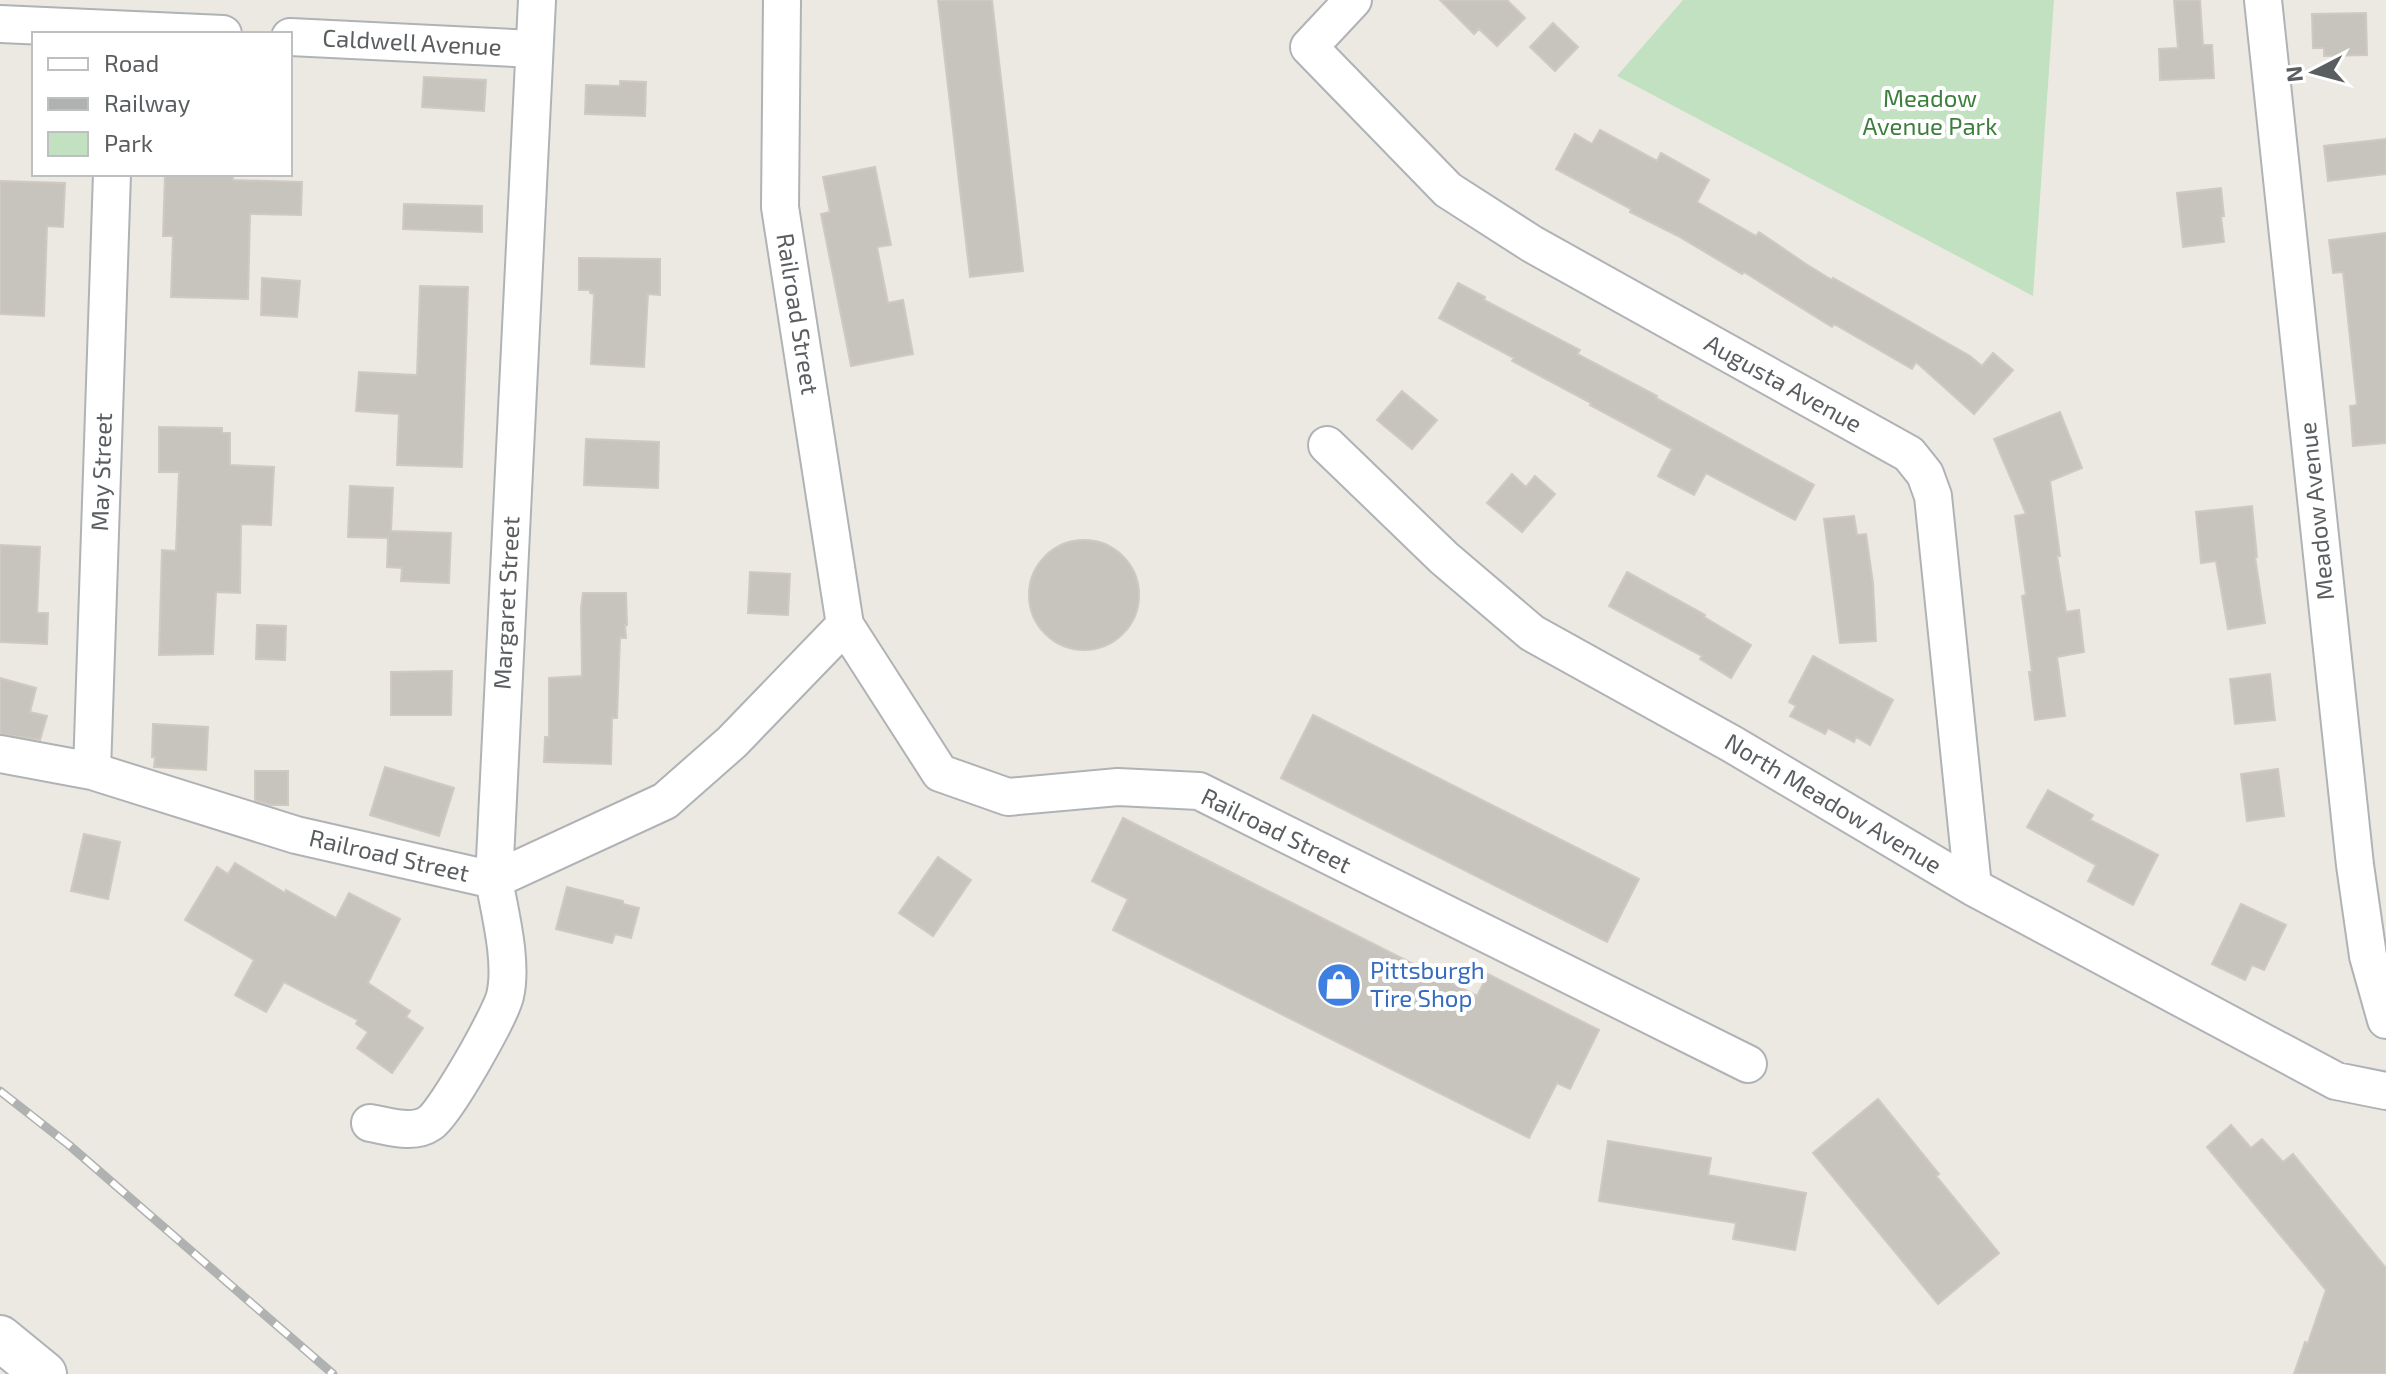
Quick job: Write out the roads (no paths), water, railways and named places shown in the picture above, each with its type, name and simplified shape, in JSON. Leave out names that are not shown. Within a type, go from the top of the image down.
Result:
[{"type":"street","name":"Margaret Street","points":[[370,1123],[412,1130],[431,1123],[453,1095],[505,996],[507,956],[494,880],[537,0]]},
{"type":"street","name":"Railroad Street","points":[[782,0],[780,207],[845,625],[940,773],[1008,797],[1118,787],[1199,791],[1748,1064]]},
{"type":"street","name":"Augusta Avenue","points":[[1353,0],[1309,47],[1448,190],[1532,244],[1909,454],[1925,474],[1933,496],[1973,887]]},
{"type":"street","name":"Meadow Avenue","points":[[2263,0],[2355,865],[2368,956],[2386,1020]]},
{"type":"street","points":[[0,24],[117,21],[207,32]]},
{"type":"street","name":"Caldwell Avenue","points":[[292,37],[534,49]]},
{"type":"street","name":"May Street","points":[[92,771],[112,176]]},
{"type":"street","name":"North Meadow Avenue","points":[[1327,445],[1444,558],[1532,633],[1732,744],[1973,887],[2336,1081],[2386,1091]]},
{"type":"street","name":"Railroad Street","points":[[0,754],[92,771],[296,835],[494,880],[665,801],[732,742],[845,625]]},
{"type":"street","points":[[0,1338],[44,1374]]},
{"type":"railway","points":[[0,1091],[69,1145],[333,1374]]},
{"type":"place","name":"Pittsburgh Tire Shop","points":[[1339,985]]},
{"type":"park label","name":"Meadow Avenue Park","points":[[1930,113]]}]
